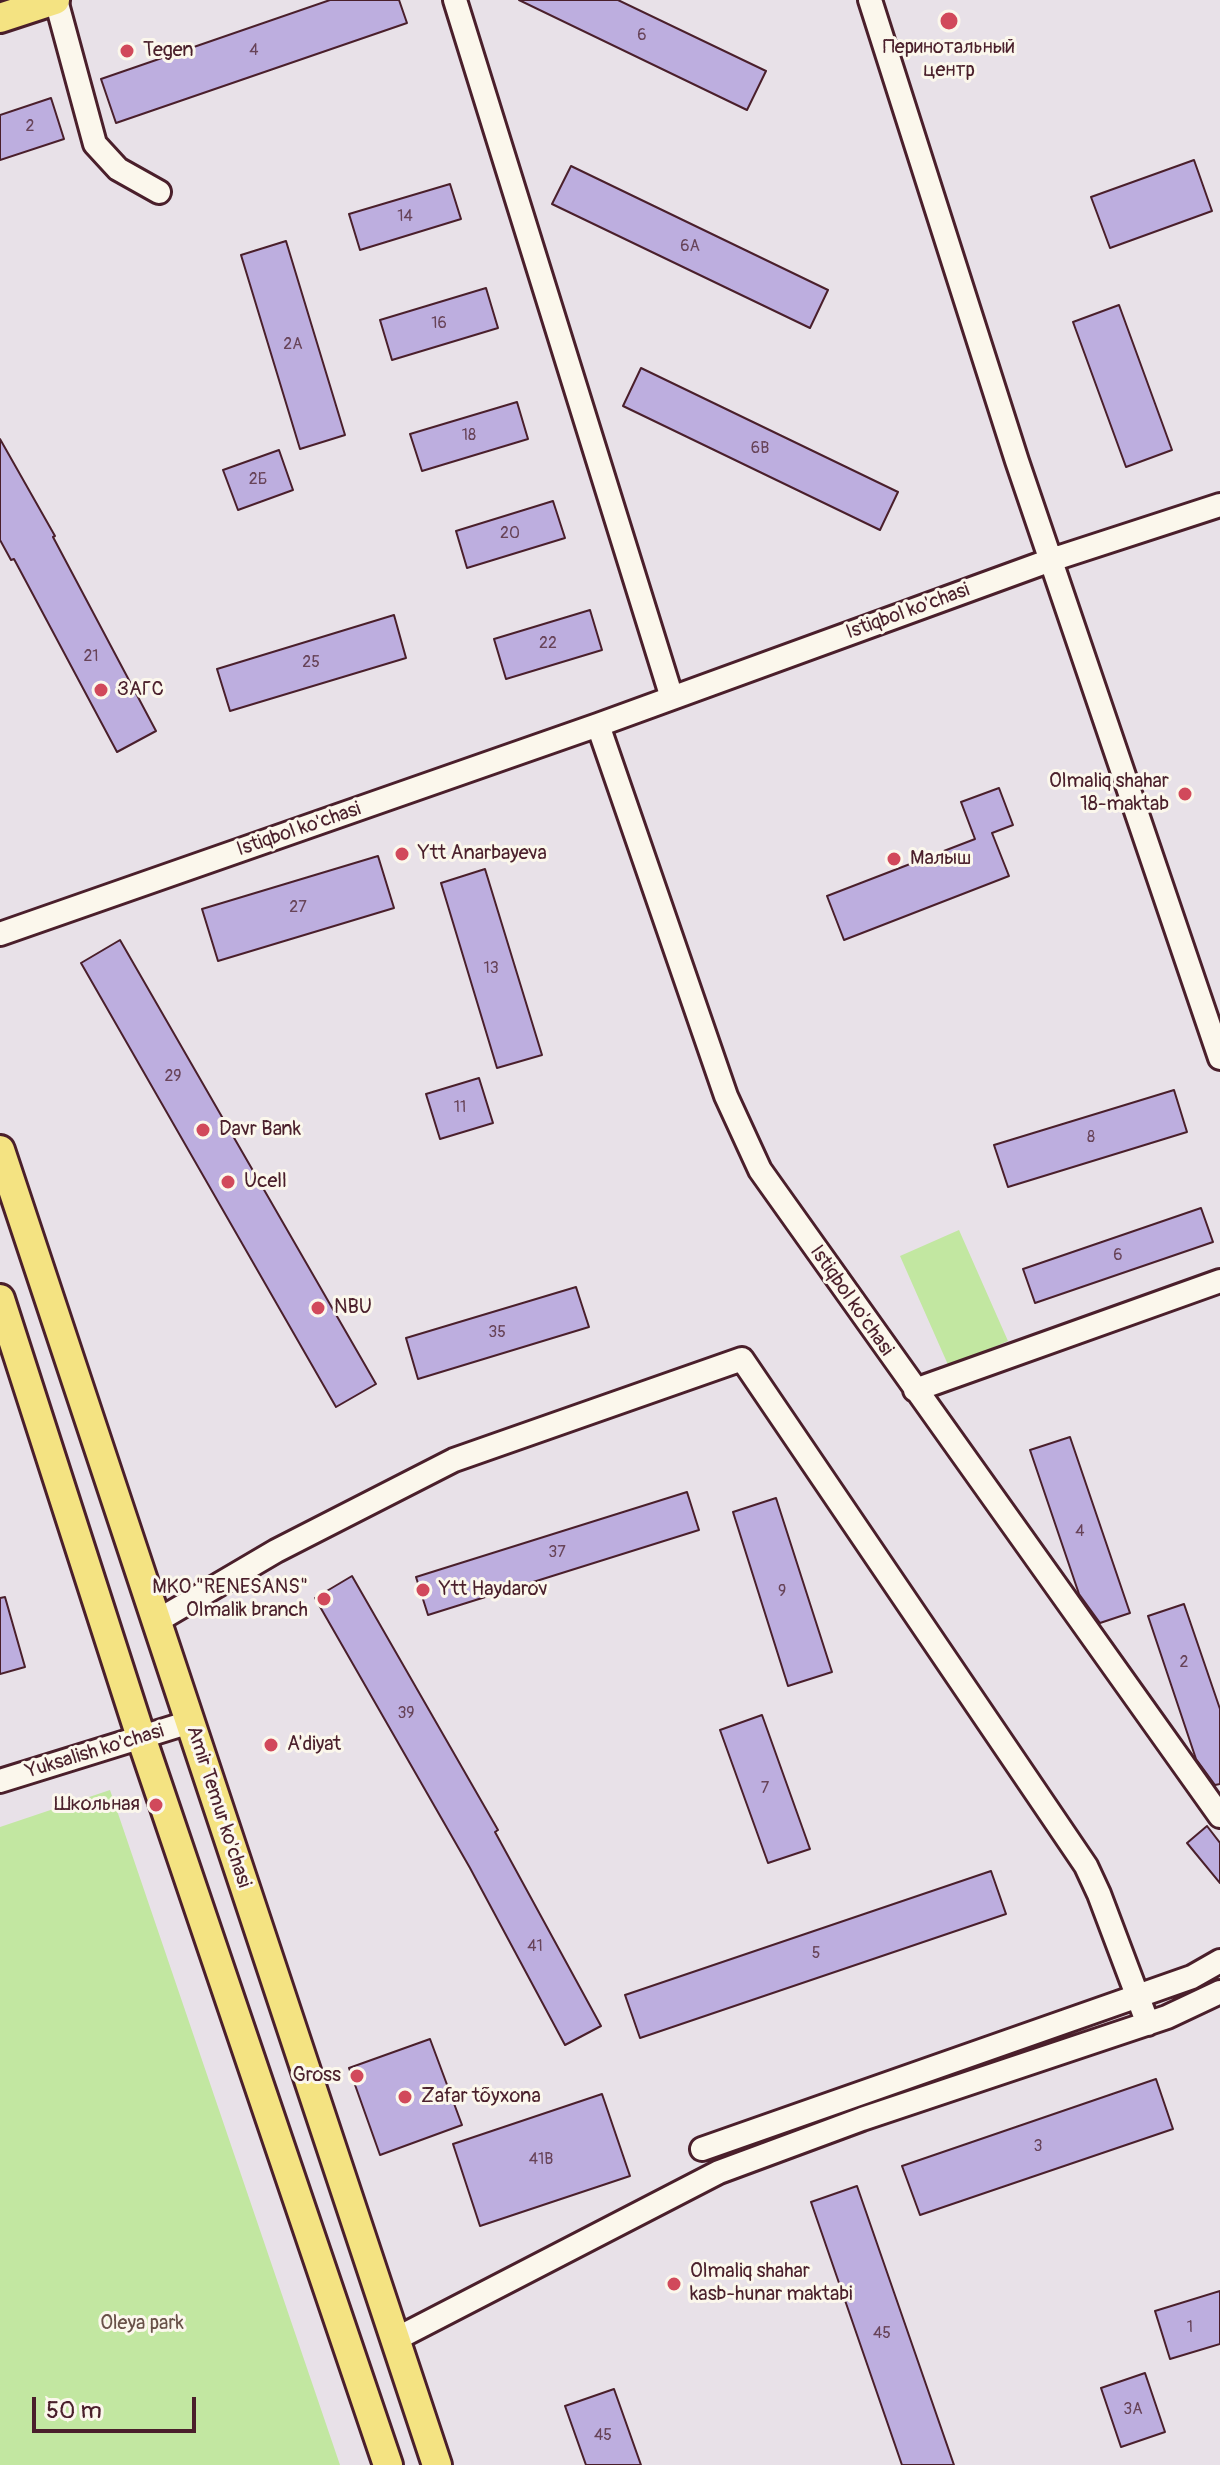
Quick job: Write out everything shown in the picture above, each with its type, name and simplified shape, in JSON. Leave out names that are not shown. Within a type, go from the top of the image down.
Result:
[{"type":"main road","points":[[0,18],[56,0]]},
{"type":"main road","name":"Amir Temur ko'chasi","points":[[0,1150],[437,2465]]},
{"type":"main road","points":[[0,1299],[141,1737],[388,2465]]},
{"type":"main road","points":[[354,2364],[394,2340]]},
{"type":"street","points":[[56,0],[95,144],[118,169],[159,192]]},
{"type":"street","points":[[455,0],[672,698]]},
{"type":"street","points":[[870,0],[1017,461],[1220,1058]]},
{"type":"street","name":"Istiqbol ko'chasi","points":[[0,934],[598,725],[1051,560],[1220,505]]},
{"type":"street","name":"Istiqbol ko'chasi","points":[[598,725],[726,1096],[760,1170],[1220,1816]]},
{"type":"street","points":[[915,1390],[1220,1281]]},
{"type":"street","points":[[157,1621],[276,1551],[454,1460],[742,1359],[1086,1866],[1148,2024]]},
{"type":"street","name":"Yuksalish ko'chasi","points":[[0,1781],[190,1722]]},
{"type":"street","points":[[702,2149],[1192,1977],[1220,1961]]},
{"type":"street","points":[[394,2340],[719,2172],[862,2119],[1148,2024],[1220,1992]]},
{"type":"green space","points":[[959,1230],[1008,1341],[949,1367],[900,1256]]},
{"type":"green space","name":"Oleya park","points":[[110,1790],[340,2465],[0,2465],[0,1827]]},
{"type":"building","points":[[330,0],[399,0],[407,23],[116,123],[101,79]]},
{"type":"building","points":[[519,0],[618,0],[766,71],[747,110]]},
{"type":"building","points":[[51,98],[64,139],[0,160],[0,115]]},
{"type":"building","points":[[1194,160],[1212,211],[1110,248],[1091,197]]},
{"type":"building","points":[[571,166],[828,290],[810,328],[552,204]]},
{"type":"building","points":[[450,184],[461,219],[360,250],[349,214]]},
{"type":"building","points":[[286,241],[345,435],[300,449],[241,255]]},
{"type":"building","points":[[486,288],[498,328],[392,360],[380,320]]},
{"type":"building","points":[[1119,305],[1172,450],[1126,467],[1073,322]]},
{"type":"building","points":[[641,368],[898,492],[880,530],[623,406]]},
{"type":"building","points":[[517,402],[528,439],[422,471],[410,434]]},
{"type":"building","points":[[0,439],[55,536],[156,731],[117,752],[14,559],[11,560],[0,540]]},
{"type":"building","points":[[279,450],[293,490],[238,510],[223,470]]},
{"type":"building","points":[[553,501],[565,538],[467,568],[456,531]]},
{"type":"building","points":[[590,610],[602,650],[506,679],[494,639]]},
{"type":"building","points":[[394,615],[406,658],[230,711],[217,669]]},
{"type":"building","points":[[999,788],[1013,825],[992,833],[1009,876],[844,940],[827,896],[975,839],[961,802]]},
{"type":"building","points":[[378,856],[394,908],[218,961],[202,909]]},
{"type":"building","points":[[485,869],[542,1055],[497,1068],[441,883]]},
{"type":"building","points":[[120,940],[376,1384],[336,1407],[81,963]]},
{"type":"building","points":[[479,1078],[493,1123],[440,1139],[426,1094]]},
{"type":"building","points":[[1174,1090],[1187,1132],[1008,1187],[994,1145]]},
{"type":"building","points":[[1201,1208],[1213,1242],[1035,1303],[1023,1269]]},
{"type":"building","points":[[576,1287],[589,1327],[418,1379],[406,1338]]},
{"type":"building","points":[[1070,1437],[1130,1613],[1100,1623],[1079,1594],[1030,1450]]},
{"type":"building","points":[[687,1492],[699,1530],[428,1615],[416,1577]]},
{"type":"building","points":[[776,1498],[832,1672],[788,1686],[733,1512]]},
{"type":"building","points":[[352,1576],[498,1830],[495,1832],[601,2026],[565,2045],[470,1868],[315,1598]]},
{"type":"building","points":[[5,1597],[25,1667],[0,1674],[0,1598]]},
{"type":"building","points":[[1184,1604],[1220,1709],[1220,1784],[1215,1785],[1196,1759],[1148,1616]]},
{"type":"building","points":[[762,1715],[810,1849],[768,1863],[720,1730]]},
{"type":"building","points":[[1207,1826],[1220,1843],[1220,1883],[1187,1843]]},
{"type":"building","points":[[991,1871],[1006,1914],[640,2038],[625,1995]]},
{"type":"building","name":"Zafar tõyxona","points":[[430,2039],[462,2125],[380,2155],[349,2068]]},
{"type":"building","points":[[1156,2079],[1173,2129],[920,2215],[902,2166]]},
{"type":"building","points":[[602,2094],[630,2176],[480,2226],[453,2144]]},
{"type":"building","points":[[857,2186],[954,2465],[902,2465],[811,2202]]},
{"type":"building","points":[[1220,2291],[1220,2344],[1170,2359],[1155,2311]]},
{"type":"building","points":[[1145,2373],[1165,2432],[1121,2447],[1101,2388]]},
{"type":"building","points":[[614,2389],[641,2465],[586,2465],[565,2406]]},
{"type":"place","name":"Перинотальный центр","points":[[949,21]]},
{"type":"place","name":"Tegen","points":[[127,51]]},
{"type":"place","name":"ЗАГС","points":[[101,690]]},
{"type":"place","name":"Olmaliq shahar 18-maktab","points":[[1185,794]]},
{"type":"place","name":"Ytt Anarbayeva","points":[[402,854]]},
{"type":"place","name":"Малыш","points":[[894,859]]},
{"type":"place","name":"Davr Bank","points":[[203,1130]]},
{"type":"place","name":"Ucell","points":[[228,1182]]},
{"type":"place","name":"NBU","points":[[318,1308]]},
{"type":"place","name":"Ytt Haydarov","points":[[423,1590]]},
{"type":"place","name":"MKO \"RENESANS\" Olmalik branch","points":[[324,1599]]},
{"type":"place","name":"A'diyat","points":[[271,1745]]},
{"type":"place","name":"Школьная","points":[[156,1805]]},
{"type":"place","name":"Gross","points":[[357,2076]]},
{"type":"place","name":"Zafar tõyxona","points":[[405,2097]]},
{"type":"place","name":"Olmaliq shahar kasb-hunar maktabi","points":[[674,2284]]}]
